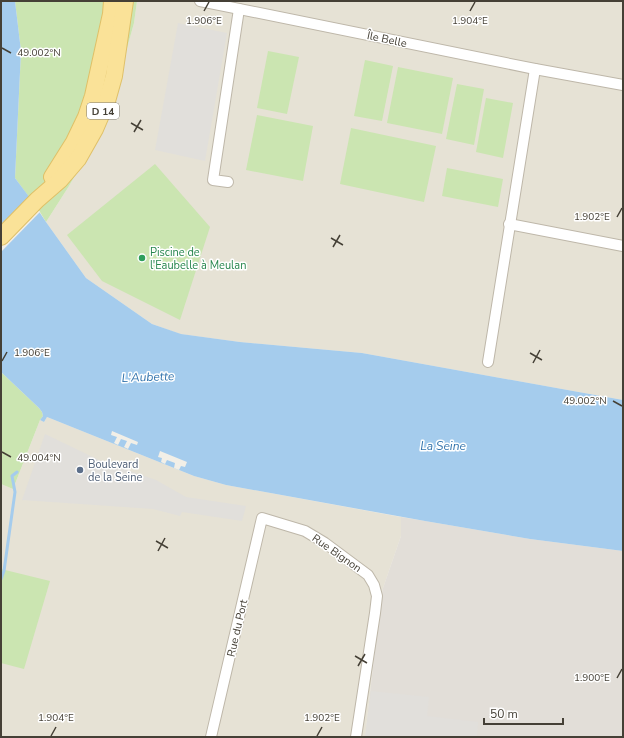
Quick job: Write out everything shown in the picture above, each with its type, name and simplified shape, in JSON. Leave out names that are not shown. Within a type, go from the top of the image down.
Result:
[{"type":"main road","name":"D 14","points":[[37,200],[74,142],[94,96],[111,14],[112,1]]},
{"type":"main road","name":"D 14","points":[[1,237],[37,200],[60,180],[78,159],[96,129],[107,102],[114,76],[125,1]]},
{"type":"street","name":"Île Belle","points":[[200,1],[535,69],[623,85]]},
{"type":"street","points":[[228,182],[213,180],[240,9]]},
{"type":"street","points":[[488,362],[535,69]]},
{"type":"street","points":[[509,224],[623,246]]},
{"type":"street","name":"Rue du Port","points":[[211,737],[262,518]]},
{"type":"street","name":"Rue Bignon","points":[[262,518],[305,532],[325,543],[368,575],[374,585],[376,596],[375,613],[356,737]]},
{"type":"shaded area","points":[[137,1],[623,1],[623,400],[362,353],[240,342],[180,334],[152,324],[86,278],[46,222],[69,186],[107,119],[134,23]]},
{"type":"shaded area","points":[[178,23],[227,33],[205,161],[155,150]]},
{"type":"shaded area","points":[[47,417],[194,476],[226,485],[401,517],[401,536],[381,597],[365,737],[1,737],[1,484],[13,489],[40,420],[44,422]]},
{"type":"shaded area","name":"Boulevard de la Seine","points":[[45,434],[99,460],[156,480],[186,497],[246,506],[242,521],[182,512],[180,516],[153,509],[22,500]]},
{"type":"shaded area","points":[[401,517],[530,539],[623,551],[623,737],[365,737],[381,597],[401,536]]},
{"type":"shaded area","points":[[371,691],[429,697],[427,716],[478,722],[477,737],[365,737]]},
{"type":"green space","points":[[15,1],[137,1],[134,23],[107,120],[69,186],[46,222],[15,178],[21,51]]},
{"type":"green space","points":[[268,51],[299,57],[287,114],[257,108]]},
{"type":"green space","points":[[365,60],[393,66],[382,121],[354,116]]},
{"type":"green space","points":[[398,67],[453,78],[442,134],[387,123]]},
{"type":"green space","points":[[457,84],[484,89],[474,145],[446,139]]},
{"type":"green space","points":[[486,98],[513,103],[503,158],[476,152]]},
{"type":"green space","points":[[257,115],[313,126],[303,181],[246,170]]},
{"type":"green space","points":[[351,128],[436,146],[424,202],[340,184]]},
{"type":"green space","name":"Piscine de l'Eaubelle à Meulan","points":[[155,164],[210,227],[180,320],[102,281],[67,235]]},
{"type":"green space","points":[[447,168],[503,179],[498,207],[442,196]]},
{"type":"green space","points":[[1,372],[39,408],[43,416],[40,420],[13,489],[1,484]]},
{"type":"green space","points":[[1,569],[50,581],[24,669],[1,663]]},
{"type":"water","name":"La Seine","points":[[1,1],[15,1],[21,51],[15,178],[86,278],[152,324],[181,334],[240,342],[362,353],[623,400],[623,551],[530,539],[226,485],[194,476],[47,417],[44,422],[40,420],[43,416],[39,408],[1,372]]},
{"type":"pier","points":[[30,198],[40,212],[1,252],[1,228]]},
{"type":"pier","points":[[112,431],[138,442],[137,445],[131,443],[128,449],[124,447],[127,441],[121,439],[118,445],[114,443],[117,437],[111,435]]},
{"type":"pier","points":[[160,451],[187,462],[185,467],[181,466],[179,470],[174,468],[175,463],[167,460],[165,464],[161,462],[162,458],[158,457]]},
{"type":"waterway","name":"L'Aubette","points":[[1,579],[4,571],[15,492],[12,476],[17,472]]},
{"type":"place","name":"Piscine de l'Eaubelle à Meulan","points":[[142,258]]},
{"type":"place","name":"Boulevard de la Seine","points":[[80,470]]}]
